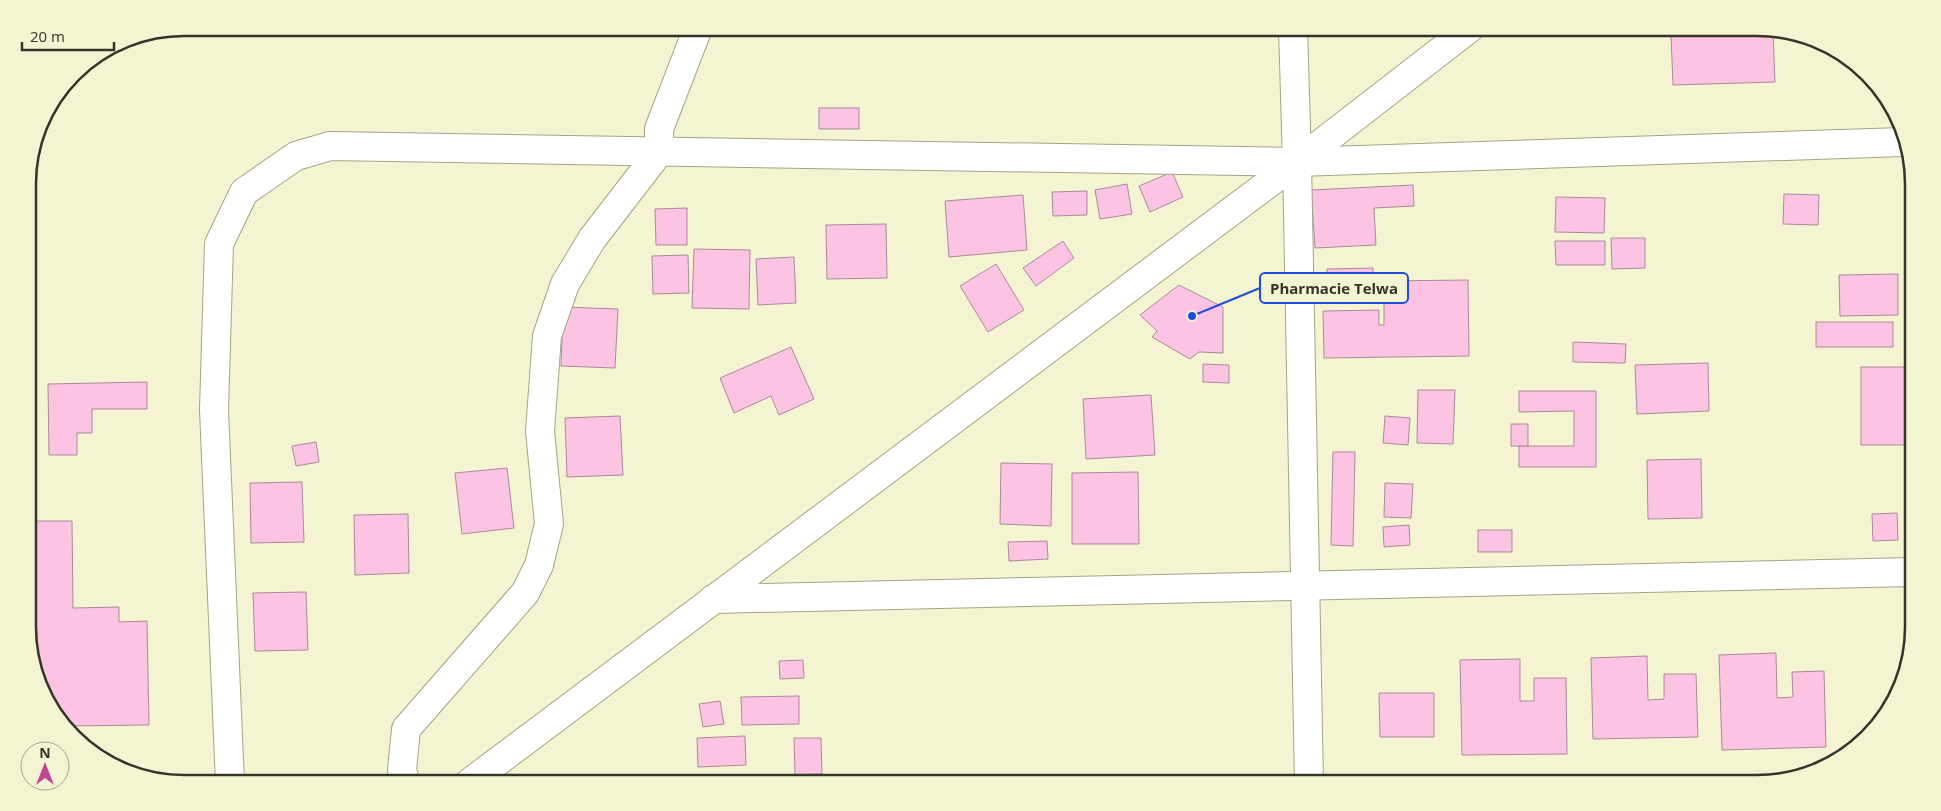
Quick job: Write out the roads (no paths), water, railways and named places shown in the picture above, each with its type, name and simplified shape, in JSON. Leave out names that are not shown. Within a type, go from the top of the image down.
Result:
[{"type":"street","points":[[403,775],[402,770],[406,729],[525,593],[539,565],[549,524],[540,431],[547,336],[565,284],[592,239],[659,152],[659,128],[695,36]]},
{"type":"street","points":[[1294,36],[1309,774]]},
{"type":"street","points":[[481,775],[1297,162],[1460,36]]},
{"type":"street","points":[[230,775],[214,410],[219,244],[244,192],[296,156],[330,146],[1297,162],[1899,142]]},
{"type":"street","points":[[713,599],[1905,572]]},
{"type":"place","name":"Pharmacie Telwa","points":[[1192,316]]}]
